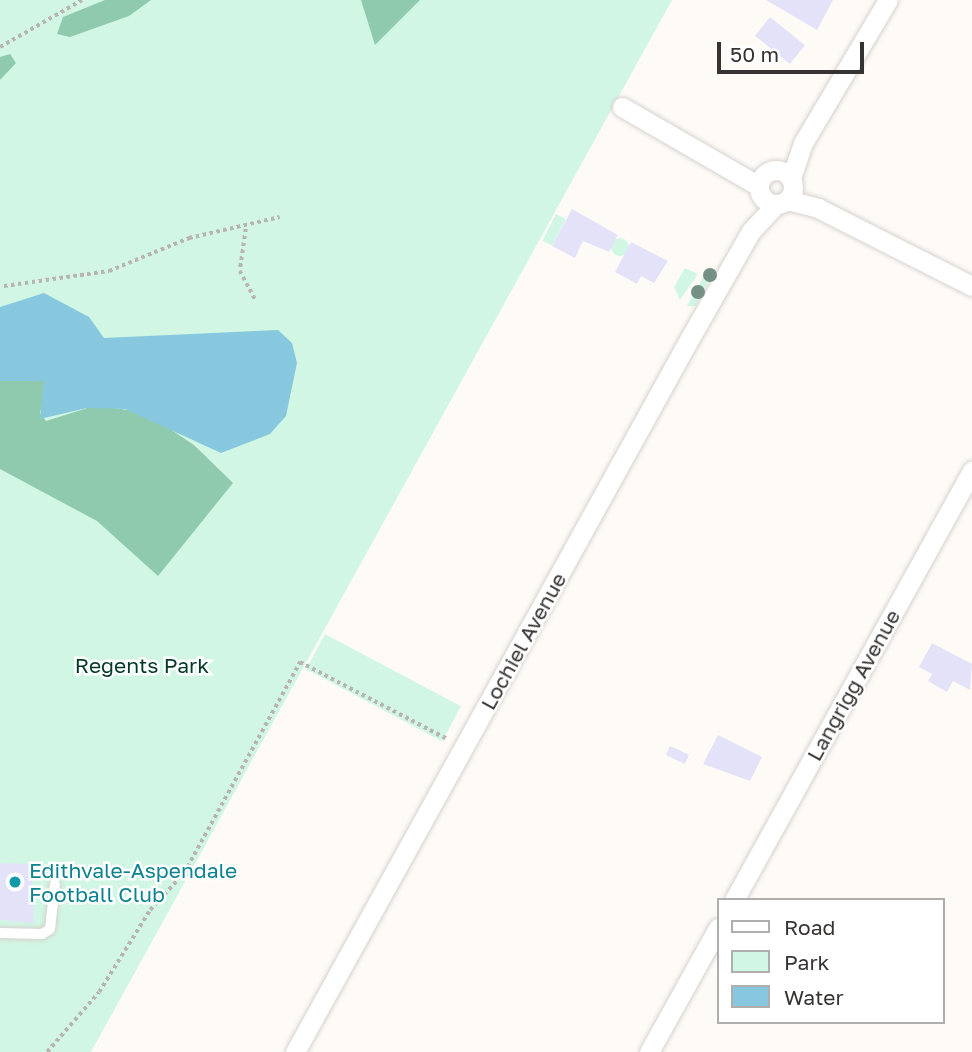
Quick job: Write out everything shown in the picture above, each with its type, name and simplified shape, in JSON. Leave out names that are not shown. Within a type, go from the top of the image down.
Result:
[{"type":"street","name":"Lochiel Avenue","points":[[295,1052],[751,231],[888,0]]},
{"type":"street","points":[[622,107],[972,286]]},
{"type":"street","name":"Langrigg Avenue","points":[[735,898],[972,470]]},
{"type":"street","points":[[649,1052],[716,932]]},
{"type":"lane","points":[[0,933],[35,935],[50,929],[55,884]]},
{"type":"path","points":[[0,47],[82,0]]},
{"type":"path","points":[[4,286],[109,271],[189,238],[246,229],[280,217]]},
{"type":"path","points":[[246,229],[240,271],[256,301]]},
{"type":"path","points":[[47,1052],[99,992],[150,910],[184,873],[300,662],[464,748]]},
{"type":"green space","name":"Regents Park","points":[[0,0],[672,0],[91,1052],[0,1052]]},
{"type":"green space","points":[[105,0],[151,0],[129,16],[70,37],[57,34],[63,17]]},
{"type":"green space","points":[[361,0],[420,0],[375,45]]},
{"type":"green space","points":[[10,54],[16,63],[0,80],[0,57]]},
{"type":"green space","points":[[556,214],[566,219],[552,246],[542,241]]},
{"type":"green space","points":[[620,238],[628,243],[629,247],[624,255],[620,256],[612,251],[611,247],[616,239]]},
{"type":"green space","points":[[685,268],[698,274],[680,300],[674,287]]},
{"type":"green space","points":[[705,274],[711,276],[696,306],[687,306]]},
{"type":"green space","points":[[0,371],[42,377],[47,387],[40,413],[46,421],[97,405],[146,413],[194,445],[233,483],[158,576],[97,521],[0,469]]},
{"type":"green space","points":[[325,634],[461,706],[442,742],[306,669]]},
{"type":"water","points":[[44,293],[89,317],[104,338],[278,330],[292,343],[297,363],[286,416],[270,434],[221,453],[125,409],[87,408],[40,419],[44,381],[0,381],[0,307]]},
{"type":"building","points":[[766,0],[833,0],[817,30]]},
{"type":"building","points":[[770,17],[805,45],[790,64],[755,36]]},
{"type":"building","points":[[572,209],[618,235],[609,252],[583,241],[575,258],[552,246]]},
{"type":"building","points":[[631,242],[668,261],[654,283],[641,276],[637,284],[615,272]]},
{"type":"building","points":[[932,643],[972,664],[970,690],[953,681],[947,692],[928,681],[932,674],[919,667]]},
{"type":"building","points":[[718,735],[762,757],[750,781],[703,764]]},
{"type":"building","points":[[670,746],[689,755],[685,764],[666,755]]},
{"type":"building","name":"Edithvale-Aspendale Football Club","points":[[0,863],[31,864],[34,923],[0,920]]},
{"type":"place","name":"Edithvale-Aspendale Football Club","points":[[15,882]]}]
